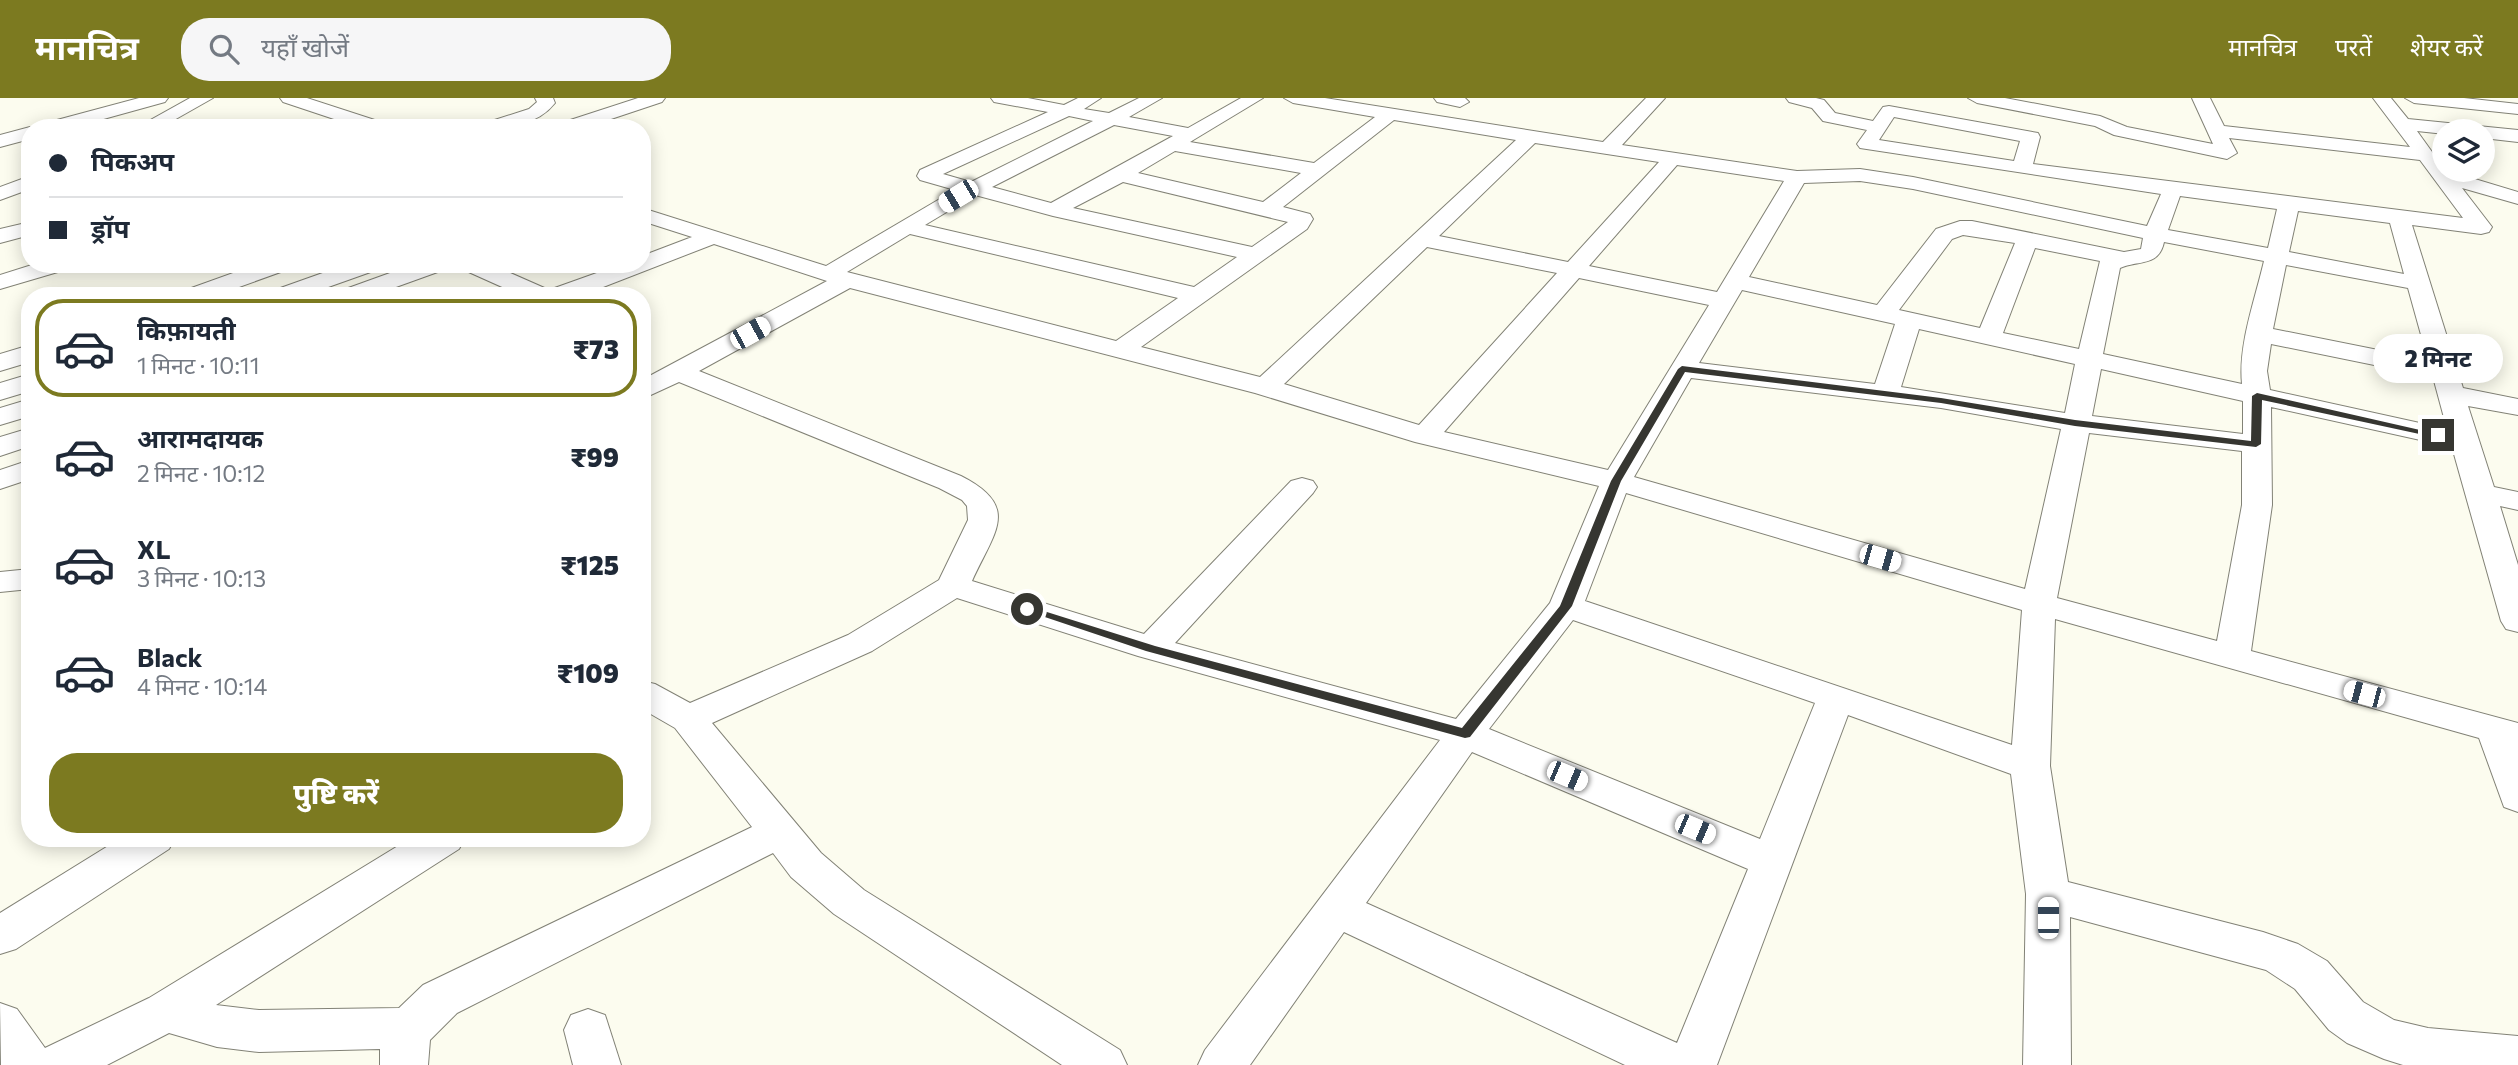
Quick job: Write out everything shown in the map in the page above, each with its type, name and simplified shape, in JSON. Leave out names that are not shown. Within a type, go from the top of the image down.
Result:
[{"type":"street","points":[[82,119],[159,98]]},
{"type":"street","points":[[163,119],[204,98]]},
{"type":"street","points":[[289,98],[353,119]]},
{"type":"street","points":[[517,119],[535,113],[546,103],[544,98]]},
{"type":"street","points":[[592,119],[656,98]]},
{"type":"street","points":[[1000,98],[1190,134]]},
{"type":"street","points":[[1092,98],[927,174],[934,179],[1053,210],[1254,254]]},
{"type":"street","points":[[651,386],[838,277],[906,227],[974,189],[1153,98]]},
{"type":"street","points":[[1053,210],[1120,176],[1254,98]]},
{"type":"street","points":[[1293,98],[1797,177],[1860,175],[1913,183],[2417,283]]},
{"type":"street","points":[[1608,148],[1656,98]]},
{"type":"street","points":[[1795,98],[1818,104],[1829,117],[1889,112],[2031,137],[2022,167]]},
{"type":"street","points":[[1977,98],[2034,104],[2100,121],[2121,131],[2227,153]]},
{"type":"street","points":[[2201,98],[2249,199]]},
{"type":"street","points":[[2382,98],[2432,164]]},
{"type":"street","points":[[2414,98],[2518,109]]},
{"type":"street","points":[[1889,112],[1867,144],[2173,189],[2481,227],[2446,182]]},
{"type":"street","points":[[1267,209],[1390,114]]},
{"type":"street","points":[[2402,124],[2432,127]]},
{"type":"street","points":[[2216,131],[2425,155]]},
{"type":"street","points":[[2495,133],[2518,136]]},
{"type":"street","points":[[0,141],[21,135]]},
{"type":"street","points":[[1265,387],[1531,137]]},
{"type":"street","points":[[1171,145],[1319,170]]},
{"type":"street","points":[[1425,436],[1673,158]]},
{"type":"street","points":[[1120,176],[1302,219],[1299,224],[1120,350]]},
{"type":"street","points":[[1222,1065],[1465,734],[1566,606],[1616,481],[1797,177]]},
{"type":"street","points":[[2462,182],[2518,198]]},
{"type":"street","points":[[0,194],[21,186]]},
{"type":"street","points":[[2047,1065],[2048,894],[2030,766],[2039,604],[2109,265],[2113,261],[2144,257],[2151,252],[2155,233],[2173,189]]},
{"type":"street","points":[[2232,657],[2256,505],[2257,396],[2254,372],[2289,204]]},
{"type":"street","points":[[651,217],[838,277],[1265,387],[1425,436],[1616,481],[2039,604],[2507,733],[2518,797]]},
{"type":"street","points":[[2399,217],[2518,621]]},
{"type":"street","points":[[906,227],[1197,295]]},
{"type":"street","points":[[1883,314],[1944,234],[1951,230],[1972,228],[2124,259]]},
{"type":"street","points":[[0,236],[21,230]]},
{"type":"street","points":[[651,261],[713,237]]},
{"type":"street","points":[[1423,239],[1573,269],[1883,314],[2463,441]]},
{"type":"street","points":[[1989,337],[2006,288],[2028,239]]},
{"type":"street","points":[[0,282],[30,273]]},
{"type":"street","points":[[216,287],[256,273]]},
{"type":"street","points":[[305,287],[345,273]]},
{"type":"street","points":[[489,273],[521,287]]},
{"type":"street","points":[[584,287],[620,273]]},
{"type":"street","points":[[388,287],[445,274]]},
{"type":"street","points":[[511,287],[516,285]]},
{"type":"street","points":[[1885,394],[1909,320]]},
{"type":"street","points":[[2260,334],[2446,383],[2518,407]]},
{"type":"street","points":[[0,363],[21,355]]},
{"type":"street","points":[[1682,369],[1885,394],[2075,423],[2256,444]]},
{"type":"street","points":[[678,372],[950,482],[973,494],[982,505],[984,520],[953,586],[860,643],[658,707],[778,832],[806,865],[849,902],[1103,1065]]},
{"type":"street","points":[[0,392],[21,385]]},
{"type":"street","points":[[0,417],[21,410]]},
{"type":"street","points":[[0,447],[21,439]]},
{"type":"street","points":[[0,480],[21,472]]},
{"type":"street","points":[[1151,648],[1302,487]]},
{"type":"street","points":[[2479,493],[2518,501]]},
{"type":"street","points":[[0,582],[21,580]]},
{"type":"street","points":[[953,586],[1151,648],[1465,734],[1772,861]]},
{"type":"street","points":[[1566,606],[2030,766]]},
{"type":"street","points":[[1693,1065],[1836,697]]},
{"type":"street","points":[[166,1012],[217,1026],[407,1046],[440,999],[778,832]]},
{"type":"street","points":[[0,936],[139,847]]},
{"type":"street","points":[[60,1065],[166,1012],[430,847]]},
{"type":"street","points":[[2048,894],[2289,959],[2311,975],[2381,1051],[2410,1045],[2518,1057]]},
{"type":"street","points":[[1336,909],[1675,1065]]},
{"type":"street","points":[[0,1023],[29,1065]]},
{"type":"route","points":[[1027,609],[1151,648],[1465,734],[1566,606],[1616,481],[1682,369],[1941,400],[2075,423],[2256,444],[2257,396],[2438,435]]}]
